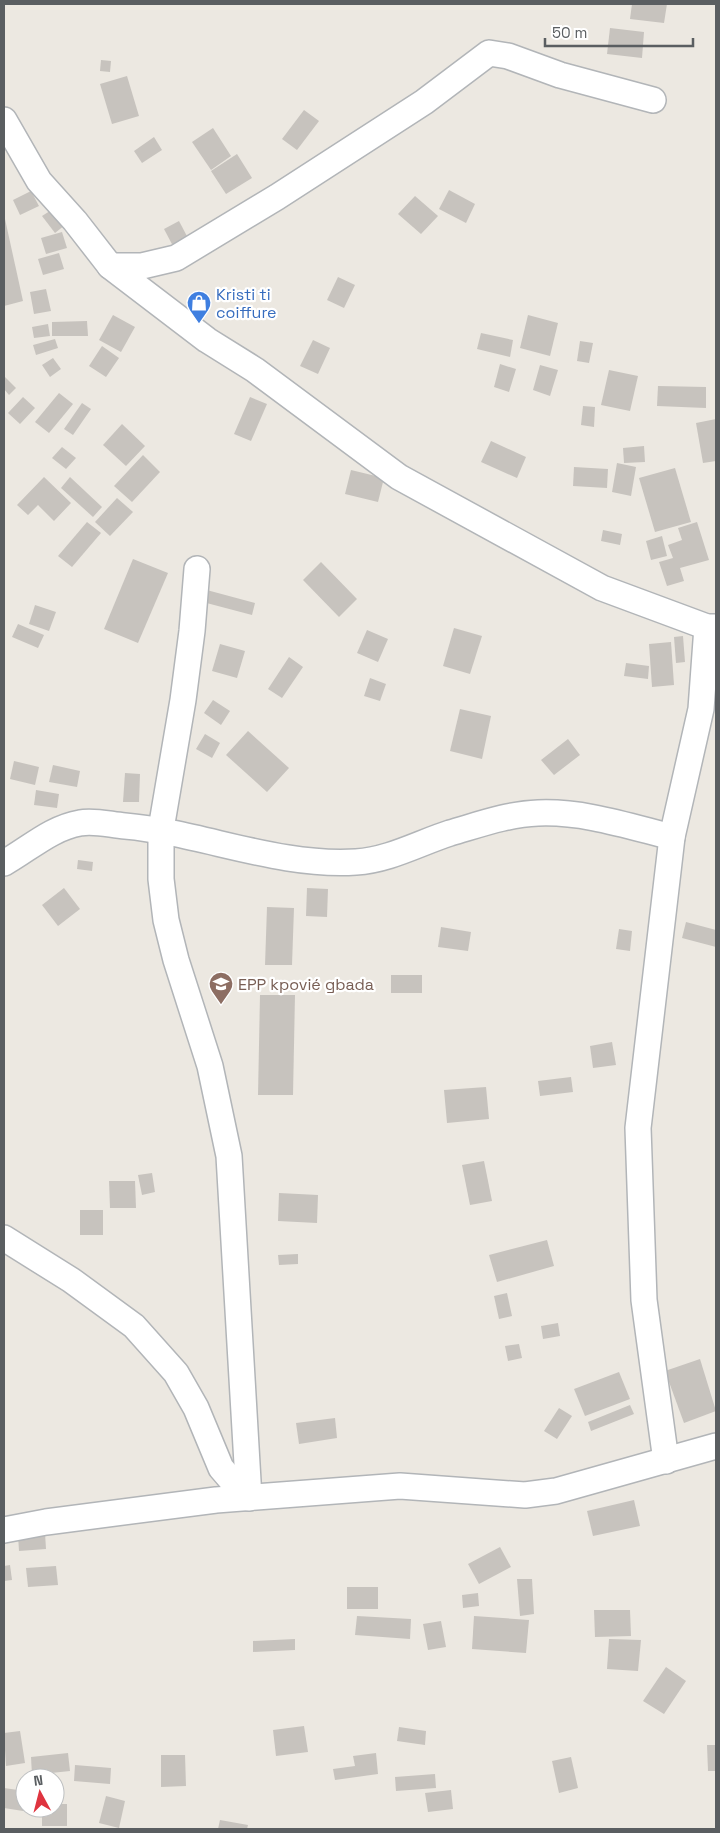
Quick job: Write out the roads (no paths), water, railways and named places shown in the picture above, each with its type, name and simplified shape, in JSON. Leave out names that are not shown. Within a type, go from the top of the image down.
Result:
[{"type":"street","points":[[110,266],[142,266],[176,258],[278,197],[424,102],[489,53],[508,56],[560,75],[653,100]]},
{"type":"street","points":[[4,120],[39,181],[75,221],[110,266],[207,340],[255,370],[399,477],[602,588],[712,627],[701,709],[672,837],[638,1128],[644,1300],[666,1461]]},
{"type":"street","points":[[196,569],[184,690],[161,829],[160,880],[166,920],[176,960],[210,1066],[229,1156],[248,1493]]},
{"type":"street","points":[[4,863],[56,829],[82,822],[161,829],[285,857],[328,862],[358,862],[389,856],[438,837],[489,821],[537,813],[585,816],[672,837]]},
{"type":"street","points":[[4,1238],[71,1280],[134,1326],[176,1374],[196,1408],[221,1468],[232,1482],[248,1493]]},
{"type":"street","points":[[4,1530],[46,1522],[248,1493],[400,1486],[525,1495],[556,1491],[716,1446]]},
{"type":"place","name":"Kristi ti coiffure","points":[[199,324]]},
{"type":"place","name":"EPP kpovié gbada","points":[[221,1005]]}]
